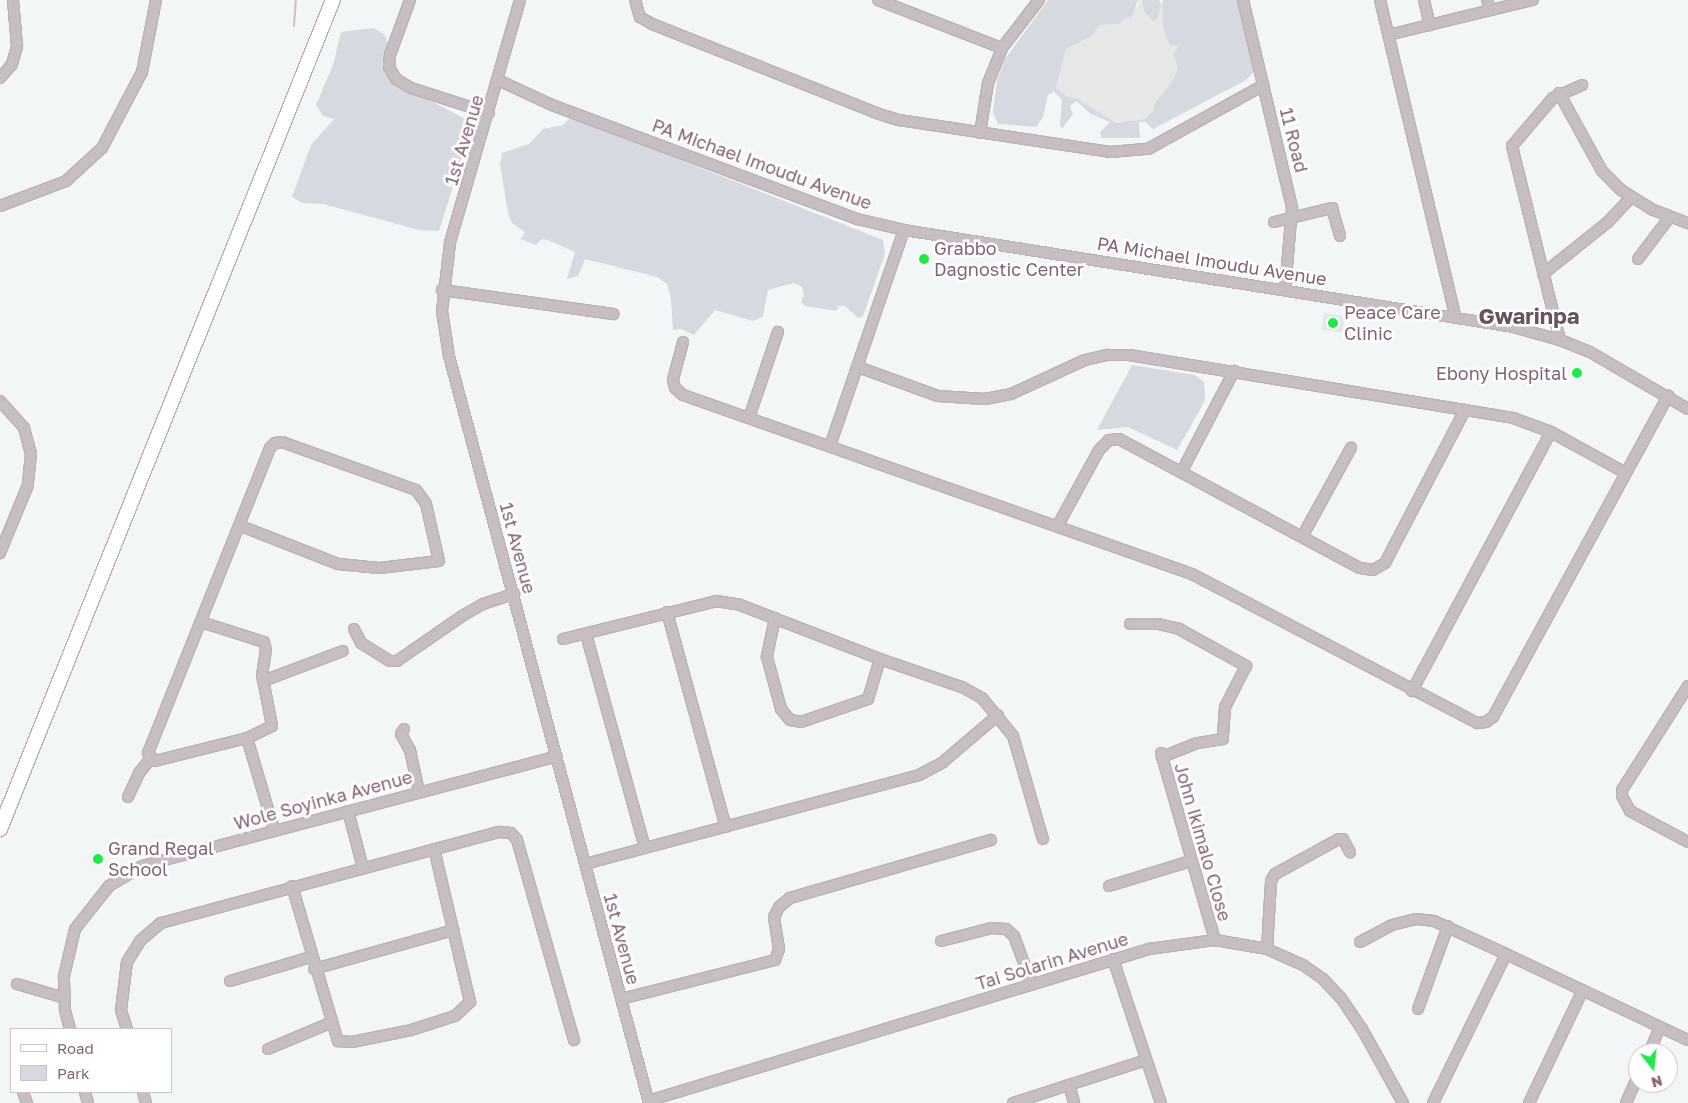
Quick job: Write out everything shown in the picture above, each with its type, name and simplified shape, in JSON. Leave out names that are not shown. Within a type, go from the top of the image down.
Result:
[{"type":"main road","points":[[0,830],[333,0]]},
{"type":"street","points":[[0,78],[12,64],[17,46],[12,0]]},
{"type":"street","points":[[0,206],[66,182],[102,148],[142,72],[156,0]]},
{"type":"street","points":[[410,0],[390,55],[389,67],[396,79],[411,88],[489,113]]},
{"type":"street","name":"1st Avenue","points":[[520,0],[450,243],[442,290],[449,356],[648,1102]]},
{"type":"street","points":[[635,0],[640,18],[652,24],[879,114],[980,133],[1110,152],[1130,152],[1148,149],[1264,85]]},
{"type":"street","points":[[878,0],[1002,48]]},
{"type":"street","points":[[980,133],[988,83],[1002,48],[1039,0]]},
{"type":"street","name":"11 Road","points":[[1243,0],[1294,217],[1284,289]]},
{"type":"street","points":[[1380,0],[1455,316]]},
{"type":"street","points":[[1424,0],[1430,25]]},
{"type":"street","points":[[1388,35],[1430,25],[1489,5],[1533,0]]},
{"type":"street","name":"PA Michael Imoudu Avenue","points":[[498,80],[552,104],[857,219],[904,230],[1455,316],[1560,340],[1613,364],[1688,409]]},
{"type":"street","points":[[1560,340],[1512,146],[1559,93],[1582,85]]},
{"type":"street","points":[[1559,93],[1602,171],[1631,198],[1669,218],[1688,223]]},
{"type":"street","points":[[1543,274],[1608,222],[1631,198]]},
{"type":"street","points":[[1274,222],[1332,208],[1340,236]]},
{"type":"street","points":[[1638,259],[1669,218]]},
{"type":"street","points":[[830,446],[904,230]]},
{"type":"street","points":[[442,290],[613,314]]},
{"type":"street","points":[[749,418],[778,332]]},
{"type":"street","points":[[683,342],[675,366],[675,388],[683,395],[1058,525],[1192,574],[1412,691],[1477,723],[1486,722],[1493,717],[1668,396]]},
{"type":"street","points":[[858,367],[938,396],[960,399],[1011,394],[1063,368],[1107,355],[1129,355],[1513,418],[1551,432],[1626,473]]},
{"type":"street","points":[[1182,470],[1234,371]]},
{"type":"street","points":[[0,401],[24,428],[31,454],[28,485],[0,553]]},
{"type":"street","points":[[1058,525],[1099,450],[1109,440],[1125,442],[1182,470],[1360,568],[1373,570],[1384,563],[1466,410]]},
{"type":"street","points":[[1412,691],[1551,432]]},
{"type":"street","points":[[201,622],[264,642],[263,681],[274,721],[268,729],[247,738],[160,761],[151,758],[148,753],[201,622],[241,526],[270,448],[275,443],[282,442],[416,490],[426,504],[440,561],[379,568],[338,564],[241,526]]},
{"type":"street","points":[[1302,537],[1351,448]]},
{"type":"street","points":[[354,629],[361,643],[390,661],[397,661],[462,616],[483,604],[514,594]]},
{"type":"street","points":[[563,639],[716,601],[740,605],[880,659],[962,687],[982,698],[998,715],[1013,736],[1022,758],[1044,839]]},
{"type":"street","points":[[667,612],[726,827]]},
{"type":"street","points":[[775,618],[767,657],[781,709],[790,720],[801,722],[864,702],[872,691],[880,659]]},
{"type":"street","name":"John Ikimalo Close","points":[[1130,624],[1158,624],[1179,629],[1246,666],[1225,707],[1223,739],[1196,743],[1162,755],[1214,940]]},
{"type":"street","points":[[586,634],[645,848]]},
{"type":"street","points":[[263,681],[343,651]]},
{"type":"street","points":[[1688,686],[1622,790],[1622,796],[1624,804],[1640,818],[1688,842]]},
{"type":"street","points":[[584,864],[931,770],[998,715]]},
{"type":"street","points":[[404,729],[401,734],[410,750],[419,792]]},
{"type":"street","points":[[247,738],[274,829]]},
{"type":"street","name":"Wole Soyinka Avenue","points":[[70,1028],[64,976],[75,929],[110,886],[142,866],[274,829],[556,756]]},
{"type":"street","points":[[128,797],[139,773],[151,758]]},
{"type":"street","points":[[348,811],[363,868]]},
{"type":"street","points":[[127,1028],[121,1010],[127,962],[140,941],[160,923],[292,886],[499,832],[511,833],[517,840],[574,1040]]},
{"type":"street","points":[[1267,949],[1271,881],[1275,874],[1340,839],[1343,839],[1350,852]]},
{"type":"street","points":[[621,999],[775,960],[779,948],[774,917],[779,907],[790,898],[991,840]]},
{"type":"street","points":[[292,886],[330,1023],[338,1041],[352,1042],[418,1027],[455,1016],[466,1008],[470,993],[434,849]]},
{"type":"street","points":[[1108,886],[1192,861]]},
{"type":"street","points":[[1360,942],[1392,925],[1416,919],[1448,926],[1688,1040]]},
{"type":"street","points":[[1418,1009],[1448,926]]},
{"type":"street","points":[[941,940],[992,928],[1006,929],[1014,936],[1032,985]]},
{"type":"street","points":[[314,969],[454,930]]},
{"type":"street","name":"Tai Solarin Avenue","points":[[648,1102],[1149,949],[1214,940],[1267,949],[1303,965],[1341,998],[1403,1103]]},
{"type":"street","points":[[1433,1103],[1506,954]]},
{"type":"street","points":[[230,981],[311,957]]},
{"type":"street","points":[[1113,960],[1161,1103]]},
{"type":"street","points":[[17,984],[65,998]]},
{"type":"street","points":[[1529,1103],[1583,990]]},
{"type":"street","points":[[268,1049],[330,1023]]},
{"type":"street","points":[[1653,1043],[1660,1027]]},
{"type":"street","points":[[1012,1103],[1146,1060]]},
{"type":"street","points":[[1069,1086],[1074,1103]]},
{"type":"shaded area","points":[[1138,0],[1165,3],[1162,22],[1169,38],[1179,46],[1173,53],[1178,68],[1171,83],[1154,104],[1155,110],[1145,119],[1116,123],[1078,99],[1066,96],[1056,88],[1066,49],[1092,36],[1100,25],[1120,24],[1138,6]]},
{"type":"shaded area","name":"Peace Care Clinic","points":[[1324,313],[1345,316],[1342,333],[1322,330]]},
{"type":"green space","points":[[1048,0],[1138,0],[1131,19],[1125,18],[1120,24],[1100,25],[1092,36],[1066,49],[1056,88],[1066,96],[1078,99],[1116,123],[1145,119],[1154,110],[1154,104],[1171,83],[1178,68],[1173,53],[1179,46],[1171,46],[1168,42],[1162,22],[1163,0],[1237,0],[1254,72],[1246,80],[1153,129],[1145,122],[1139,122],[1140,138],[1102,138],[1100,132],[1110,122],[1091,114],[1076,101],[1070,106],[1073,114],[1062,129],[1060,124],[1062,100],[1054,91],[1048,95],[1043,117],[1036,127],[998,124],[993,112],[997,80],[1005,59]]},
{"type":"green space","points":[[1142,0],[1159,0],[1161,6],[1157,19],[1153,21],[1144,11]]},
{"type":"green space","points":[[373,28],[384,34],[389,45],[382,64],[391,80],[473,123],[439,231],[419,230],[323,204],[302,203],[292,197],[311,145],[334,119],[323,116],[316,105],[333,65],[341,32]]},
{"type":"green space","points":[[571,117],[883,240],[885,254],[863,316],[858,318],[845,306],[839,306],[836,311],[805,306],[801,302],[804,295],[802,287],[794,283],[768,290],[763,317],[753,321],[715,310],[694,335],[681,329],[673,330],[671,299],[667,284],[657,277],[585,259],[578,276],[567,279],[575,252],[548,240],[542,239],[536,245],[521,239],[525,232],[512,223],[508,213],[500,164],[502,153],[529,144],[543,129],[563,125]]},
{"type":"green space","points":[[1132,365],[1195,375],[1204,382],[1205,399],[1177,450],[1128,427],[1097,430]]},
{"type":"waterway","points":[[294,26],[296,0]]},
{"type":"place","name":"Grabbo Dagnostic Center","points":[[924,259]]},
{"type":"place","name":"Peace Care Clinic","points":[[1333,323]]},
{"type":"place","name":"Ebony Hospital","points":[[1577,373]]},
{"type":"place","name":"Grand Regal School","points":[[98,859]]},
{"type":"district","name":"Gwarinpa","points":[[1529,316]]}]
